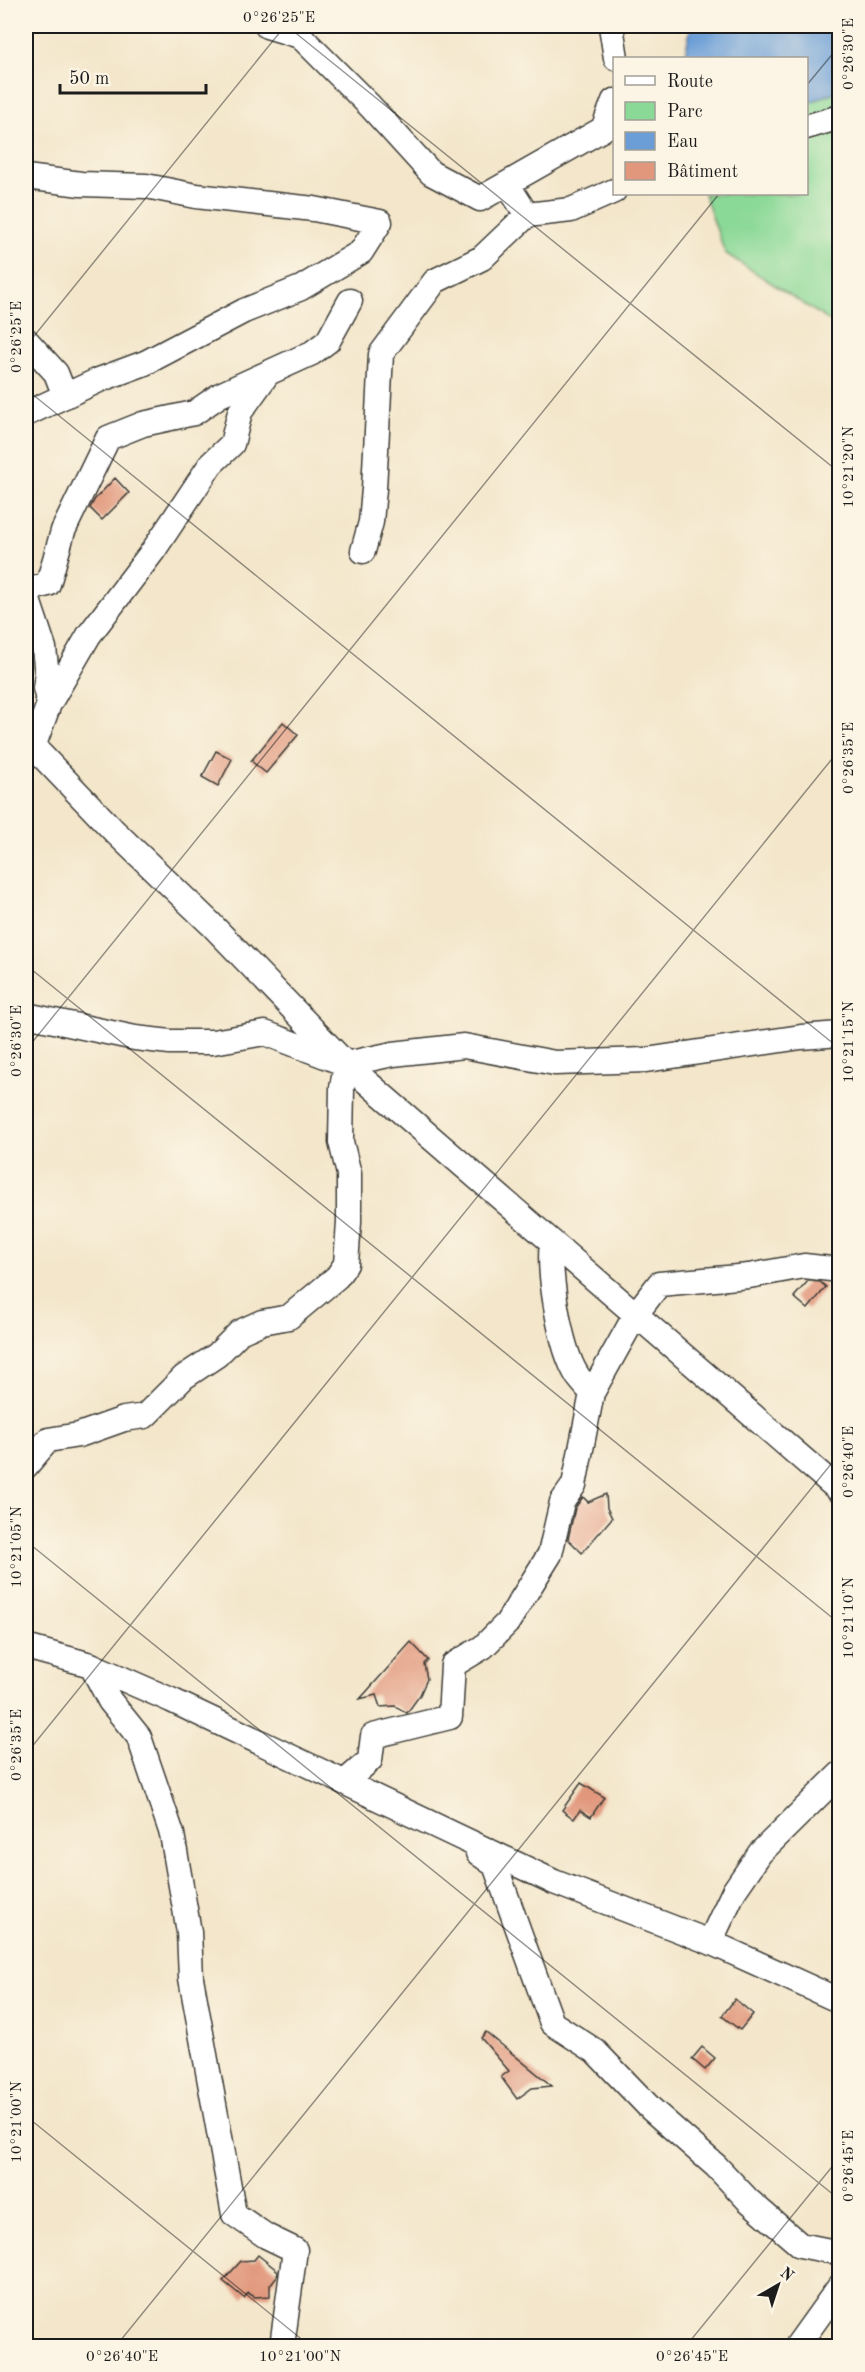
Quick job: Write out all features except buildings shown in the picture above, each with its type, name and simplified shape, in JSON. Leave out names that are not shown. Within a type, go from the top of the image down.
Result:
[{"type":"street","points":[[267,26],[300,36],[370,106],[431,173],[480,199],[603,129],[613,106]]},
{"type":"street","points":[[611,26],[616,57]]},
{"type":"street","points":[[808,127],[840,117]]},
{"type":"street","points":[[26,177],[146,186],[196,196],[314,209],[380,222],[361,252],[301,288],[244,311],[208,332],[178,343],[145,363],[26,414]]},
{"type":"street","points":[[507,184],[527,215]]},
{"type":"street","points":[[363,551],[371,522],[381,354],[435,281],[482,258],[527,215],[572,210],[613,192]]},
{"type":"street","points":[[49,704],[45,688],[47,675],[44,648],[26,592],[48,584],[63,531],[108,438],[144,424],[194,413],[220,395],[312,353],[328,341],[350,302]]},
{"type":"street","points":[[26,340],[56,373],[65,396]]},
{"type":"street","points":[[268,373],[240,412],[232,444],[204,473],[153,551],[100,619],[49,704],[28,747],[211,924],[346,1064],[840,1491]]},
{"type":"street","points":[[26,1015],[135,1038],[171,1042],[213,1042],[265,1033],[346,1064],[393,1054],[464,1046],[555,1063],[646,1060],[801,1037],[840,1034]]},
{"type":"street","points":[[26,1466],[48,1440],[79,1435],[124,1419],[145,1416],[183,1377],[217,1355],[240,1332],[262,1322],[289,1317],[337,1277],[346,1264],[349,1222],[349,1174],[341,1142],[342,1088],[346,1064]]},
{"type":"street","points":[[552,1242],[551,1282],[561,1327],[576,1374],[592,1393]]},
{"type":"street","points":[[345,1782],[370,1760],[374,1736],[450,1717],[453,1665],[483,1647],[507,1623],[550,1554],[562,1502],[574,1485],[592,1393],[636,1314],[659,1284],[750,1276],[804,1266],[840,1270]]},
{"type":"street","points":[[26,1647],[91,1665],[345,1782],[554,1882],[710,1942],[840,2001]]},
{"type":"street","points":[[91,1665],[110,1701],[139,1737],[172,1834],[189,1932],[191,1978],[234,2214],[266,2236],[295,2250],[282,2346]]},
{"type":"street","points":[[710,1942],[734,1891],[760,1853],[840,1774]]},
{"type":"street","points":[[456,1837],[495,1865],[552,2024],[595,2051],[651,2109],[800,2245],[840,2253]]},
{"type":"street","points":[[797,2346],[840,2286]]},
{"type":"green space","points":[[839,90],[839,327],[725,253],[704,195],[808,195],[808,104]]},
{"type":"water","points":[[691,26],[839,26],[839,90],[808,104],[808,57],[684,57]]}]
